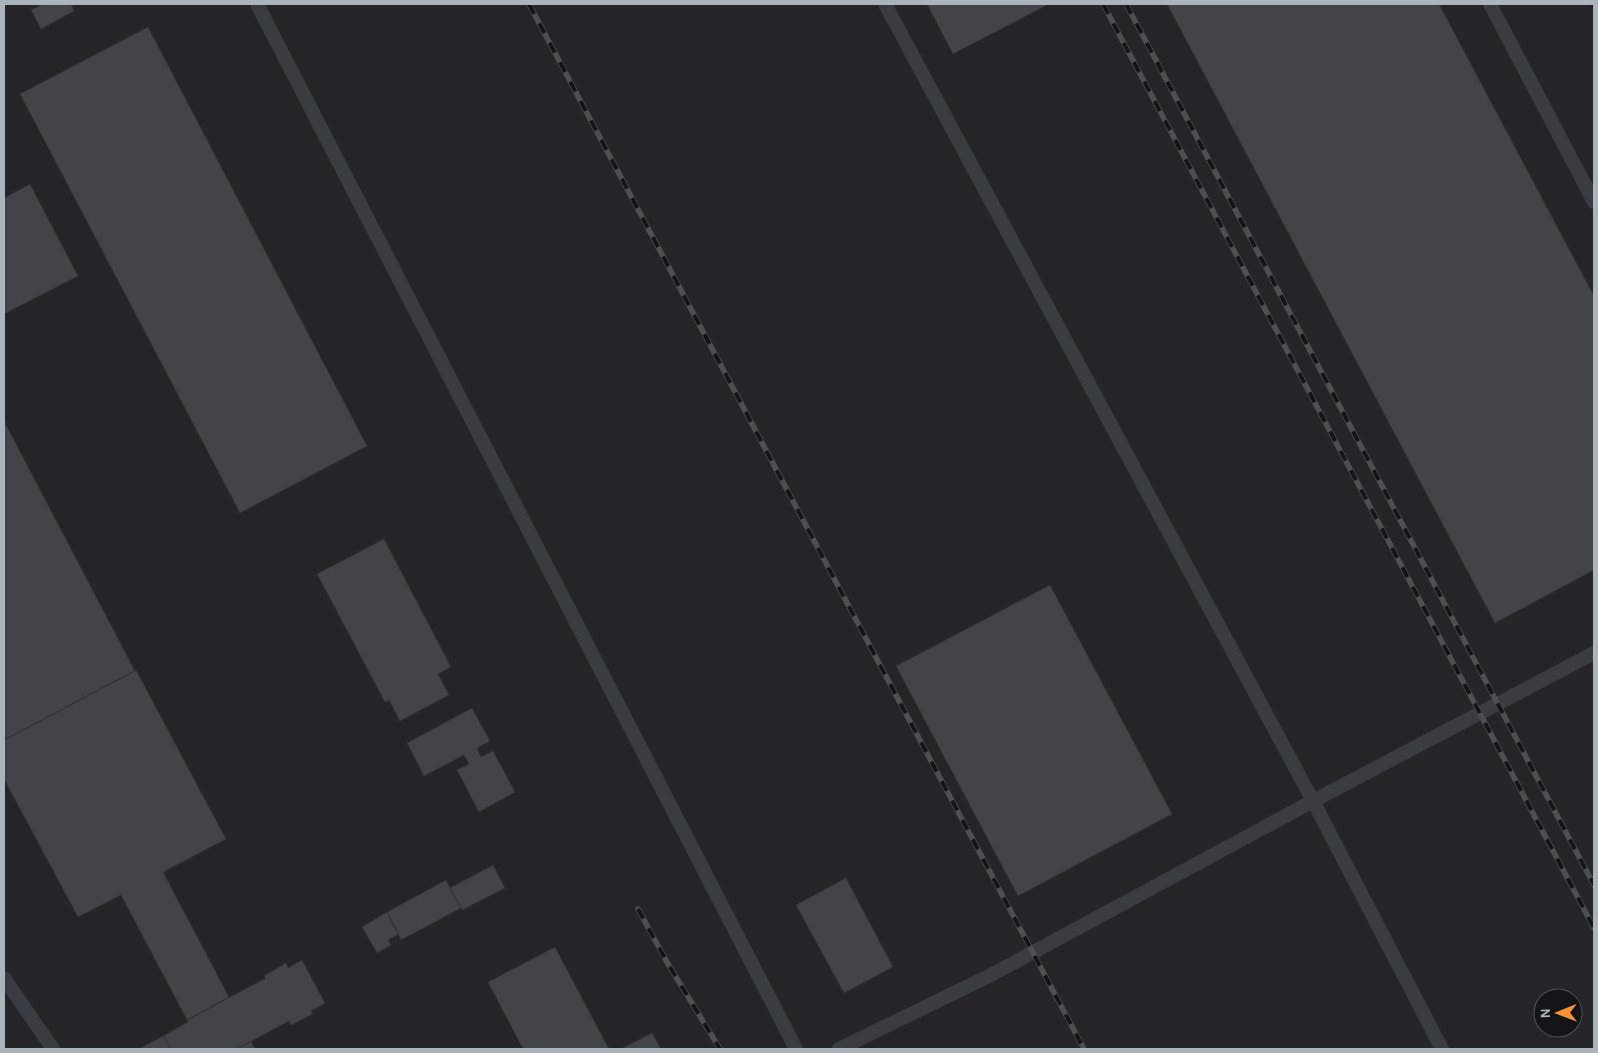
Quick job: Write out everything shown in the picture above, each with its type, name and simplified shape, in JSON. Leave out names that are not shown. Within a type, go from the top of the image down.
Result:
[{"type":"lane","points":[[256,4],[796,1049]]},
{"type":"lane","points":[[885,4],[1313,801],[1442,1049]]},
{"type":"lane","points":[[1490,4],[1594,202]]},
{"type":"lane","points":[[839,1049],[1000,970],[1313,801],[1594,653]]},
{"type":"lane","points":[[4,978],[53,1049]]},
{"type":"shaded area","points":[[4,4],[1590,4],[1594,11],[1594,1049],[4,1049]]},
{"type":"building","points":[[43,4],[71,4],[74,11],[41,29],[31,10]]},
{"type":"building","points":[[927,4],[1049,4],[953,54]]},
{"type":"building","points":[[1167,4],[1439,4],[1594,296],[1594,570],[1495,623]]},
{"type":"building","points":[[148,27],[367,446],[240,513],[20,94]]},
{"type":"building","points":[[30,184],[78,276],[4,314],[4,198]]},
{"type":"building","points":[[4,421],[135,671],[4,740]]},
{"type":"building","points":[[384,539],[451,667],[438,674],[449,695],[400,721],[389,700],[385,702],[317,574]]},
{"type":"building","points":[[1050,585],[1172,814],[1018,896],[896,666]]},
{"type":"building","points":[[136,670],[226,839],[163,872],[229,997],[187,1020],[121,895],[78,917],[4,779],[4,740]]},
{"type":"building","points":[[472,708],[490,741],[477,748],[481,757],[493,751],[515,792],[479,812],[457,770],[469,764],[464,755],[424,776],[407,743]]},
{"type":"building","points":[[493,865],[505,888],[462,910],[450,888]]},
{"type":"building","points":[[846,878],[893,967],[844,993],[796,905]]},
{"type":"building","points":[[446,880],[461,908],[401,940],[387,912]]},
{"type":"building","points":[[387,912],[399,934],[388,940],[391,945],[377,953],[362,927]]},
{"type":"building","points":[[555,947],[609,1049],[523,1049],[488,982]]},
{"type":"building","points":[[302,960],[325,1003],[311,1011],[313,1014],[291,1025],[289,1021],[237,1049],[171,1049],[163,1036],[188,1022],[187,1020],[266,978],[264,976],[286,963],[288,968]]},
{"type":"building","points":[[652,1033],[661,1049],[621,1049]]},
{"type":"building","points":[[163,1036],[171,1049],[139,1049]]},
{"type":"building","points":[[251,1041],[255,1049],[237,1049]]},
{"type":"railway","points":[[529,4],[1084,1049]]},
{"type":"railway","points":[[1103,4],[1594,928]]},
{"type":"railway","points":[[1126,4],[1594,885]]},
{"type":"railway","points":[[638,909],[668,964],[720,1049]]}]
